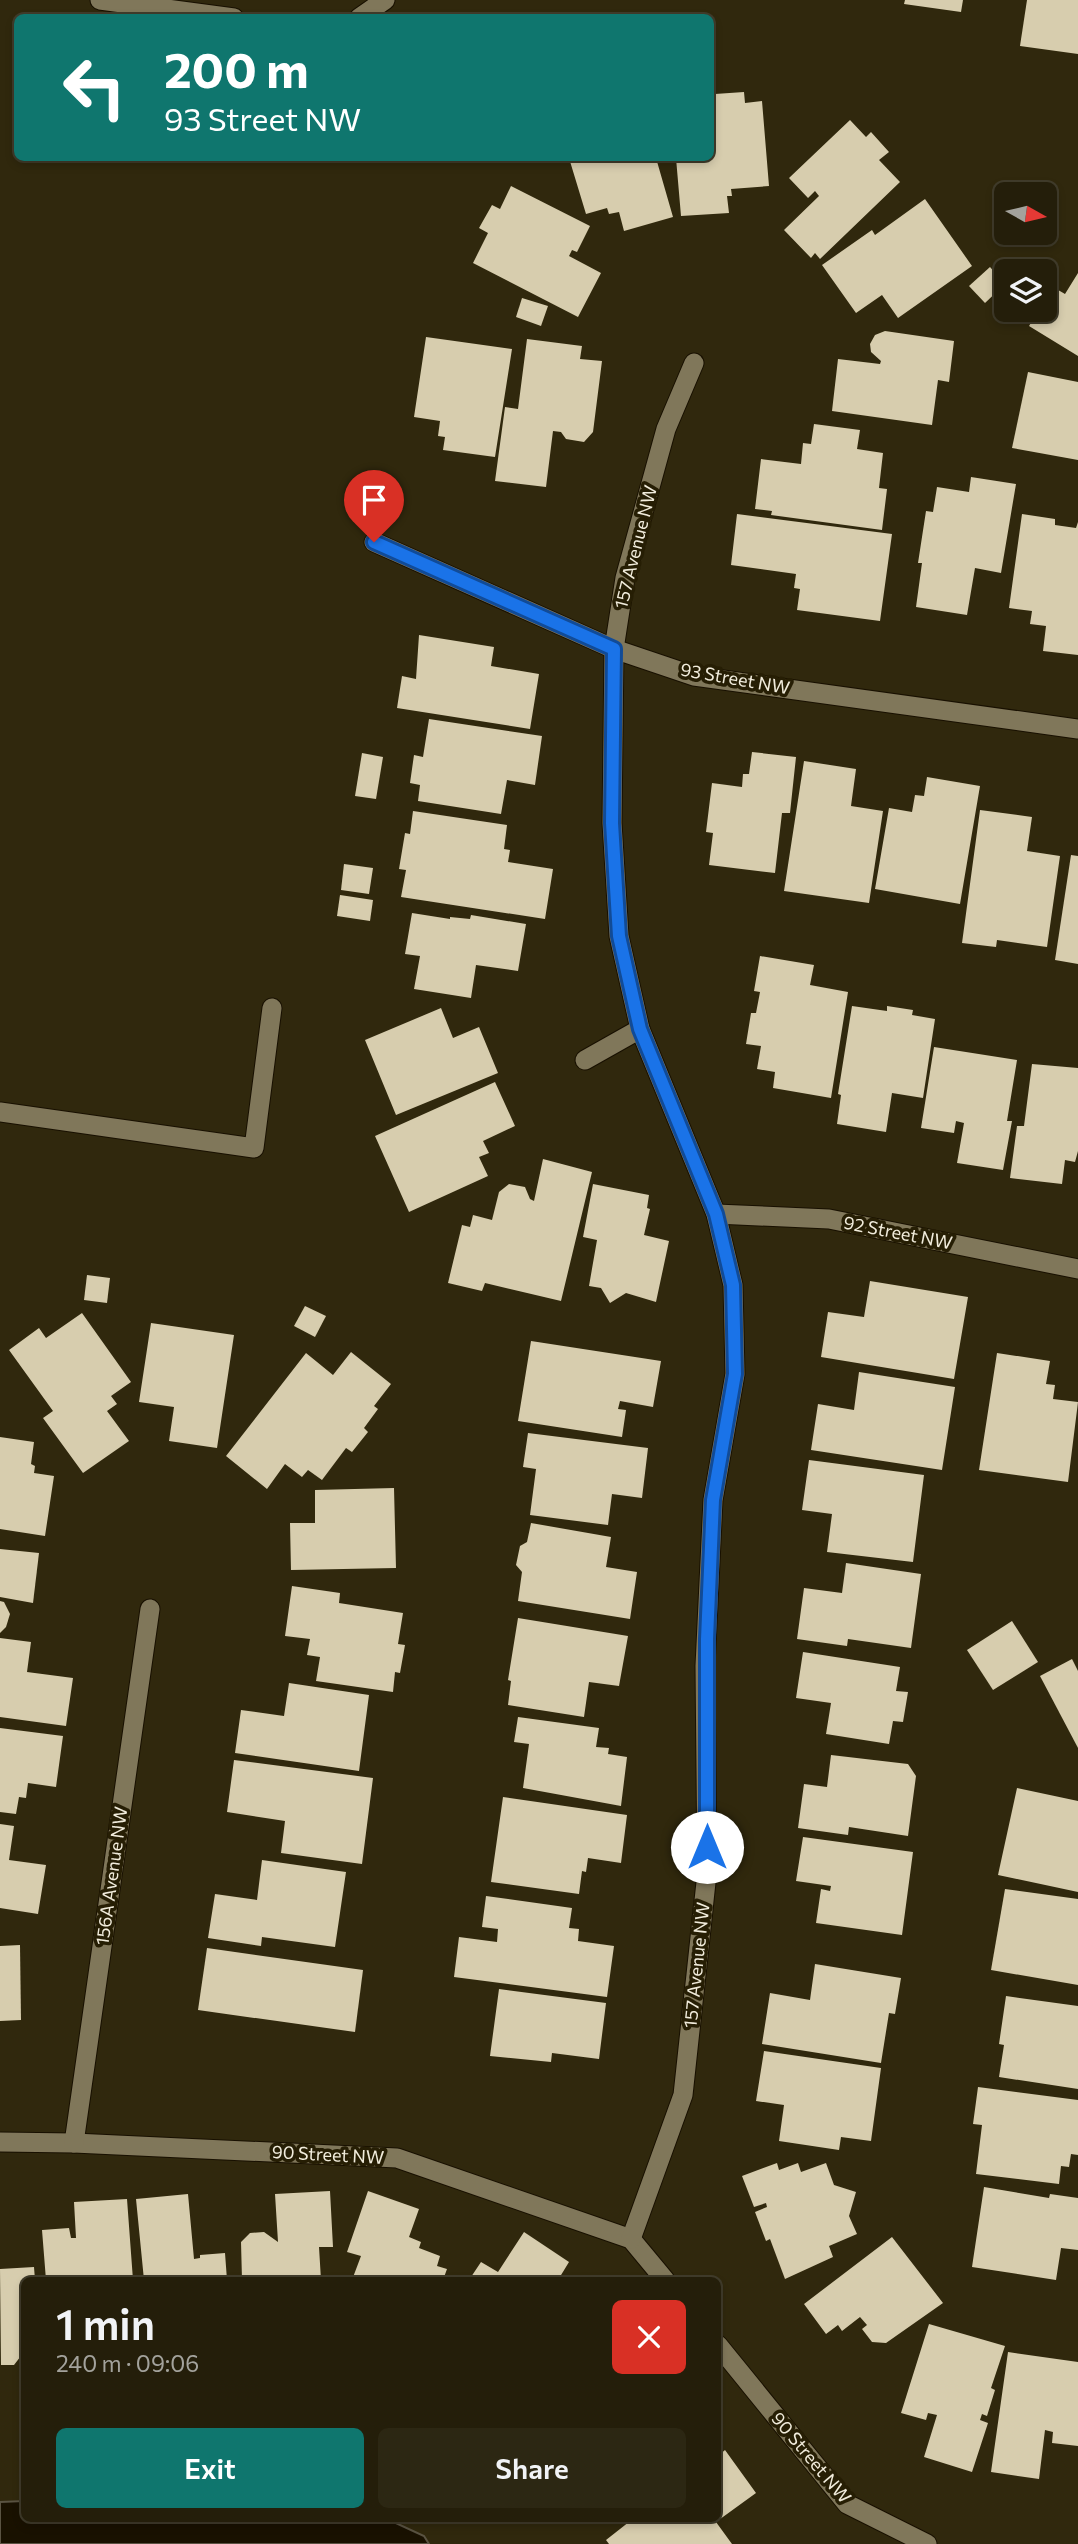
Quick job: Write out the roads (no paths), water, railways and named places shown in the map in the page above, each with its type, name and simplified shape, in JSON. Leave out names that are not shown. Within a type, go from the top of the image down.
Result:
[{"type":"street","points":[[100,0],[204,14]]},
{"type":"street","points":[[365,14],[385,0]]},
{"type":"street","name":"157 Avenue NW","points":[[631,2239],[683,2095],[707,1873],[705,1666],[713,1500],[735,1374],[733,1285],[716,1214],[640,1029],[619,936],[612,823],[614,649],[625,578],[663,442],[694,363]]},
{"type":"street","name":"93 Street NW","points":[[374,542],[614,649],[694,676],[1078,729]]},
{"type":"street","points":[[0,1112],[254,1148],[272,1008]]},
{"type":"street","points":[[584,1060],[640,1029]]},
{"type":"street","name":"92 Street NW","points":[[716,1214],[829,1219],[1078,1269]]},
{"type":"street","name":"156A Avenue NW","points":[[74,2143],[149,1609]]},
{"type":"street","name":"90 Street NW","points":[[0,2142],[397,2158],[631,2239]]},
{"type":"street","points":[[631,2239],[663,2277]]},
{"type":"street","name":"90 Street NW","points":[[721,2349],[847,2504],[927,2544]]}]
